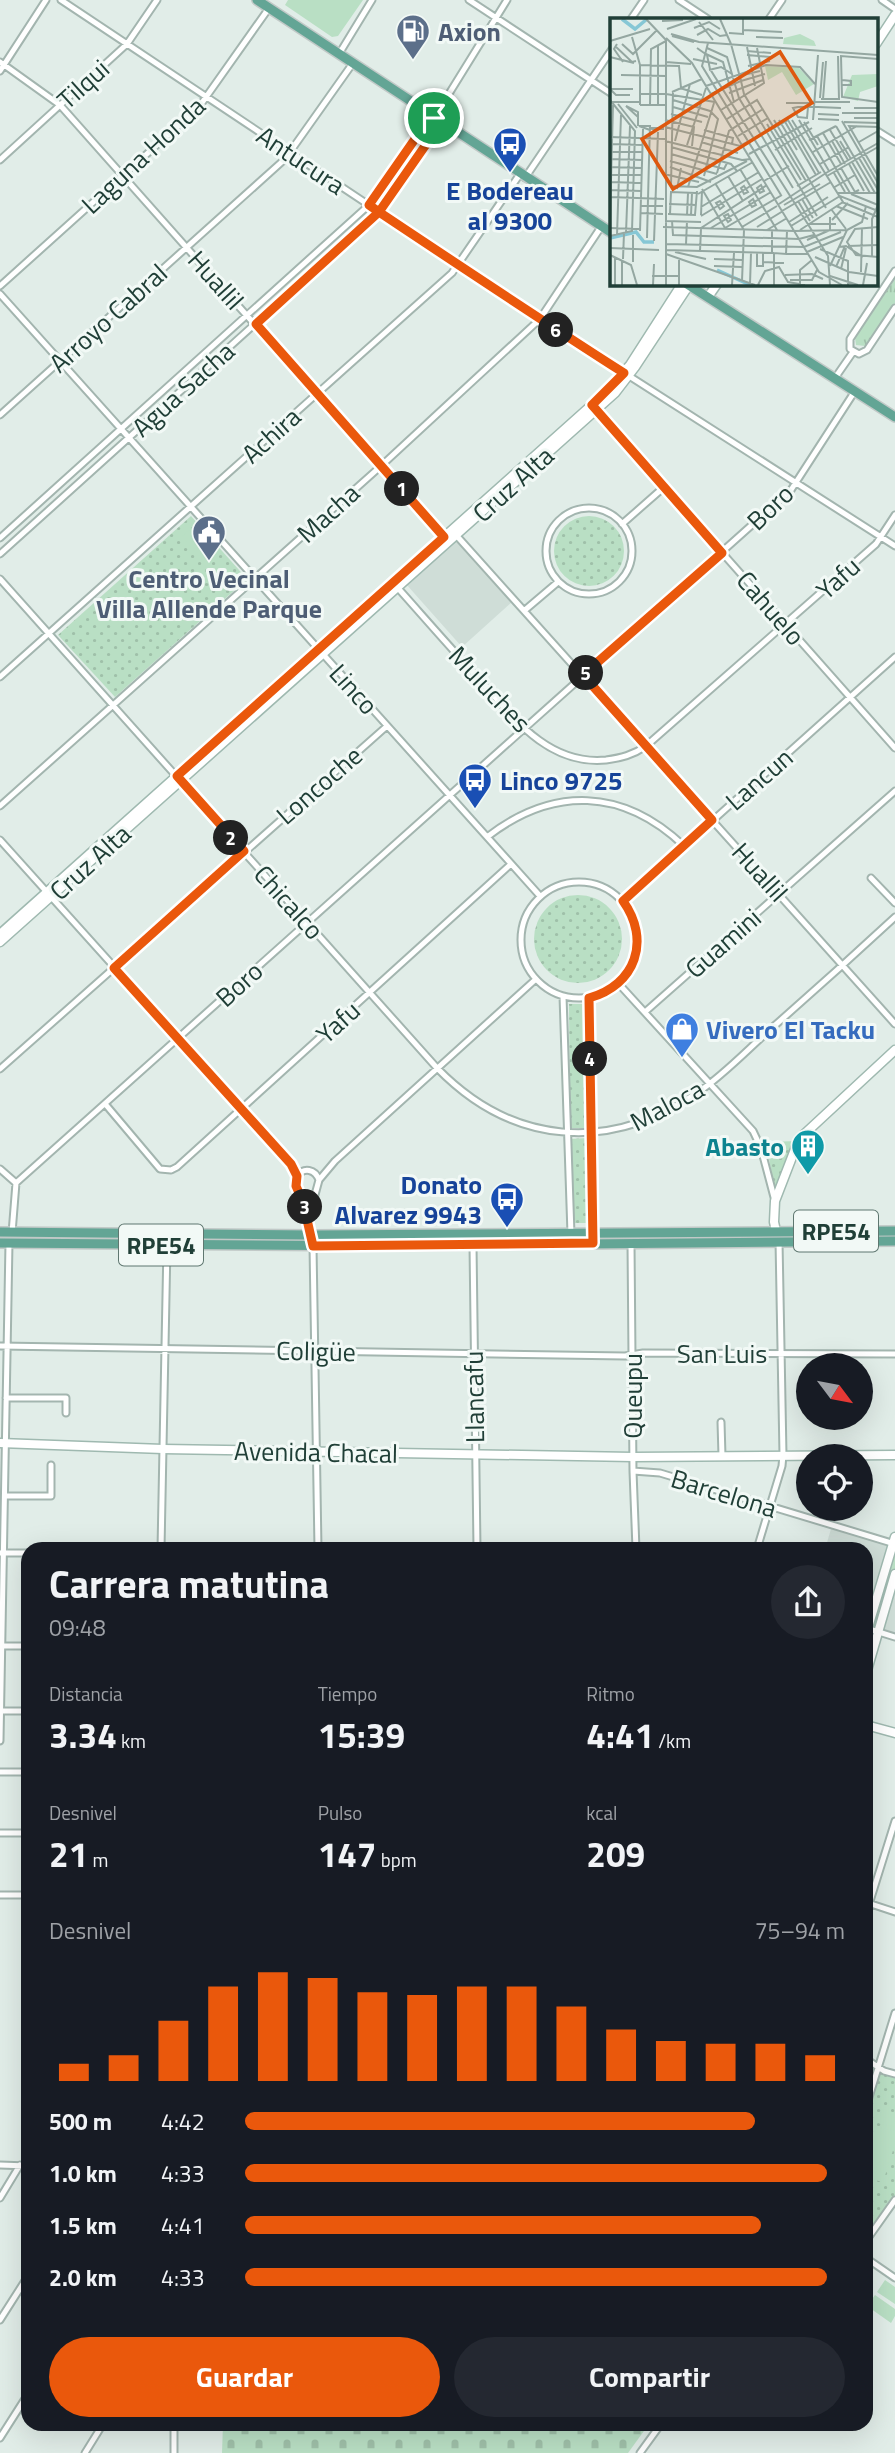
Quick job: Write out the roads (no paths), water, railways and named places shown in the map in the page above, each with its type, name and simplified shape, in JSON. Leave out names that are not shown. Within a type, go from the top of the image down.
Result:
[{"type":"main road","points":[[257,0],[610,232]]},
{"type":"main road","points":[[878,41],[895,15]]},
{"type":"main road","name":"Cruz Alta","points":[[0,942],[179,778],[594,408],[626,374],[685,285]]},
{"type":"main road","points":[[688,285],[895,417]]},
{"type":"main road","points":[[708,297],[716,285]]},
{"type":"main road","name":"Cruz Alta","points":[[0,933],[49,895]]},
{"type":"main road","points":[[778,1236],[774,1222],[775,1201],[803,1134],[895,1050]]},
{"type":"main road","name":"RPE54","points":[[0,1232],[312,1235],[571,1233],[631,1243],[895,1231]]},
{"type":"main road","name":"RPE54","points":[[5,1243],[472,1245],[571,1244],[592,1238],[778,1236],[895,1241]]},
{"type":"main road","name":"Avenida Chacal","points":[[3,1443],[163,1449],[633,1457],[895,1455]]},
{"type":"main road","points":[[873,1610],[894,1541]]},
{"type":"main road","points":[[873,1651],[895,1574]]},
{"type":"main road","points":[[873,1727],[895,1733]]},
{"type":"street","points":[[1,66],[46,0]]},
{"type":"street","name":"Antucura","points":[[61,0],[540,319],[895,546]]},
{"type":"street","name":"Tilqui","points":[[0,160],[127,44],[157,0]]},
{"type":"street","points":[[339,54],[372,0]]},
{"type":"street","points":[[469,0],[610,93]]},
{"type":"street","name":"Agua Sacha","points":[[0,554],[379,212],[508,0]]},
{"type":"street","points":[[632,18],[644,0]]},
{"type":"street","points":[[679,0],[706,18]]},
{"type":"street","points":[[770,18],[782,0]]},
{"type":"street","points":[[882,0],[895,9]]},
{"type":"street","name":"Laguna Honda","points":[[0,286],[200,107],[269,8]]},
{"type":"street","name":"Achira","points":[[0,677],[459,265],[610,50]]},
{"type":"street","name":"Arroyo Cabral","points":[[0,415],[290,153],[353,63]]},
{"type":"street","name":"Huallil","points":[[1,66],[60,105],[446,540]]},
{"type":"street","name":"Agua Sacha","points":[[0,538],[369,205],[435,119]]},
{"type":"street","points":[[878,131],[895,142]]},
{"type":"street","name":"Macha","points":[[0,806],[381,466],[540,319],[601,227]]},
{"type":"street","points":[[894,274],[850,339],[849,347],[853,352],[859,354],[867,350],[895,308]]},
{"type":"street","name":"Linco","points":[[0,294],[540,896]]},
{"type":"street","points":[[835,378],[853,352]]},
{"type":"street","name":"Boro","points":[[16,1183],[722,553],[796,483],[855,391]]},
{"type":"street","name":"Cahuelo","points":[[594,408],[895,748]]},
{"type":"street","points":[[622,524],[663,488]]},
{"type":"street","points":[[592,508],[607,512],[622,524],[630,537],[632,551],[627,570],[619,582],[608,589],[589,594],[575,592],[558,582],[550,569],[546,547],[550,533],[558,521],[578,509],[592,508]]},
{"type":"street","name":"Yafu","points":[[646,746],[876,544],[895,515]]},
{"type":"street","name":"Huallil","points":[[454,532],[895,1024]]},
{"type":"street","name":"Chicalco","points":[[0,579],[437,1068]]},
{"type":"street","points":[[526,610],[558,582]]},
{"type":"street","name":"Muluches","points":[[395,585],[524,730],[547,746],[580,760],[615,759],[636,753],[646,746]]},
{"type":"street","name":"Lancun","points":[[623,901],[895,657]]},
{"type":"street","name":"Loncoche","points":[[0,1069],[387,726]]},
{"type":"street","name":"Guamini","points":[[645,1012],[895,790]]},
{"type":"street","points":[[487,837],[504,824],[543,805],[566,800],[589,800],[639,812],[684,845]]},
{"type":"street","points":[[0,840],[291,1164],[297,1176],[296,1186],[309,1220],[313,1246],[318,1542]]},
{"type":"street","name":"Yafu","points":[[106,1105],[160,1168],[166,1171],[177,1167],[511,864]]},
{"type":"street","points":[[871,878],[895,903]]},
{"type":"street","points":[[582,882],[604,887],[623,901],[630,912],[637,937],[633,963],[618,983],[589,998],[563,996],[544,987],[536,979],[527,967],[521,938],[523,923],[540,896],[566,883],[582,882]]},
{"type":"street","name":"Maloca","points":[[437,1068],[474,1100],[504,1118],[541,1129],[591,1132],[619,1129],[642,1122],[687,1100],[710,1083],[895,917]]},
{"type":"street","points":[[309,1220],[319,1180],[335,1161],[536,979]]},
{"type":"street","points":[[618,983],[755,1135],[775,1201]]},
{"type":"street","points":[[563,996],[571,1244]]},
{"type":"street","points":[[589,998],[592,1238]]},
{"type":"street","points":[[297,1176],[335,1161]]},
{"type":"street","points":[[291,1164],[309,1170],[319,1180]]},
{"type":"street","points":[[0,1169],[16,1183],[12,1232],[5,1243],[3,1346],[6,1398],[3,1443],[5,1496],[0,1741]]},
{"type":"street","points":[[300,1192],[311,1194],[317,1189]]},
{"type":"street","points":[[760,1542],[783,1455],[778,1236]]},
{"type":"street","name":"Queupu","points":[[631,1243],[636,1542]]},
{"type":"street","points":[[161,1542],[167,1245]]},
{"type":"street","name":"Llancafu","points":[[472,1245],[477,1542]]},
{"type":"street","name":"Coligüe","points":[[3,1346],[632,1355]]},
{"type":"street","name":"San Luis","points":[[632,1355],[782,1352],[895,1354]]},
{"type":"street","points":[[6,1398],[66,1398],[66,1413]]},
{"type":"street","points":[[721,1422],[722,1455]]},
{"type":"street","points":[[5,1496],[51,1496],[51,1465]]},
{"type":"street","name":"Barcelona","points":[[633,1471],[660,1473],[894,1541]]},
{"type":"street","points":[[2,1553],[21,1553]]},
{"type":"street","points":[[873,1631],[895,1637]]},
{"type":"street","points":[[1,1646],[21,1646]]},
{"type":"street","points":[[0,1711],[21,1711]]},
{"type":"street","points":[[0,1772],[21,1772]]},
{"type":"street","points":[[873,1888],[895,1821]]},
{"type":"street","points":[[0,1833],[21,1833]]},
{"type":"street","points":[[0,1895],[21,1895]]},
{"type":"street","points":[[873,1905],[895,1912]]},
{"type":"street","points":[[873,2084],[895,2013]]},
{"type":"street","points":[[873,2064],[895,2074]]},
{"type":"street","points":[[0,2165],[20,2165]]},
{"type":"street","points":[[0,2198],[20,2165]]},
{"type":"street","points":[[873,2231],[895,2200]]},
{"type":"street","points":[[873,2263],[895,2278]]},
{"type":"street","points":[[0,2320],[21,2287]]},
{"type":"street","points":[[0,2438],[21,2404]]},
{"type":"street","points":[[85,2453],[99,2431]]},
{"type":"street","points":[[173,2453],[174,2431]]},
{"type":"street","points":[[640,2453],[656,2431]]},
{"type":"place","name":"Axion","points":[[413,61]]},
{"type":"place","name":"E Bodereau al 9300","points":[[510,174]]},
{"type":"place","name":"Centro Vecinal Villa Allende Parque","points":[[209,562]]},
{"type":"place","name":"Linco 9725","points":[[475,810]]},
{"type":"place","name":"Vivero El Tacku","points":[[682,1059]]},
{"type":"place","name":"Abasto","points":[[808,1176]]},
{"type":"place","name":"Donato Alvarez 9943","points":[[507,1229]]}]
